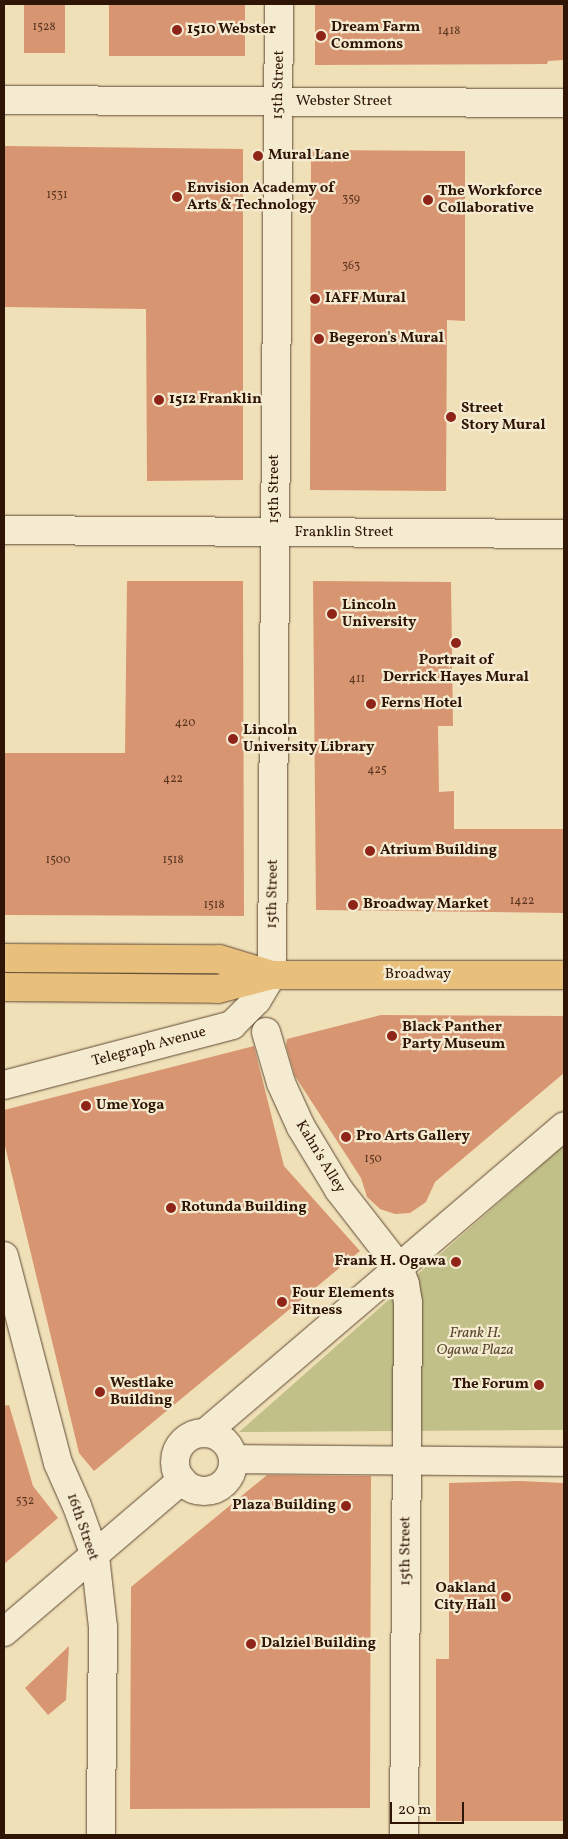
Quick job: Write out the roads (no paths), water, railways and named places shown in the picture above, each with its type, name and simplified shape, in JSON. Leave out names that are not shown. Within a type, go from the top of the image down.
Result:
[{"type":"main road","name":"Broadway","points":[[4,958],[219,959],[272,975]]},
{"type":"main road","name":"Broadway","points":[[4,987],[218,989],[272,975],[564,975]]},
{"type":"street","name":"15th Street","points":[[272,975],[279,4]]},
{"type":"street","name":"Webster Street","points":[[4,100],[564,103]]},
{"type":"street","name":"Franklin Street","points":[[4,530],[564,534]]},
{"type":"street","name":"Telegraph Avenue","points":[[4,1085],[232,1025],[257,1000],[272,975]]},
{"type":"street","name":"Kahn's Alley","points":[[266,1032],[281,1083],[312,1148],[353,1210],[399,1267]]},
{"type":"street","points":[[205,1433],[221,1438],[231,1451],[233,1459],[230,1475],[225,1482],[211,1490],[195,1489],[182,1480],[176,1463],[181,1445],[187,1438],[205,1433],[564,1126]]},
{"type":"street","name":"16th Street","points":[[4,1256],[58,1462],[77,1506],[94,1556],[103,1627],[100,1835]]},
{"type":"street","name":"15th Street","points":[[399,1267],[408,1302],[404,1835]]},
{"type":"street","points":[[233,1459],[564,1462]]},
{"type":"street","points":[[4,1632],[182,1480]]},
{"type":"place","name":"1510 Webster","points":[[177,30]]},
{"type":"place","name":"Dream Farm Commons","points":[[321,36]]},
{"type":"place","name":"Mural Lane","points":[[258,156]]},
{"type":"place","name":"Envision Academy of Arts & Technology","points":[[177,197]]},
{"type":"place","name":"The Workforce Collaborative","points":[[428,200]]},
{"type":"place","name":"IAFF Mural","points":[[315,299]]},
{"type":"place","name":"Begeron's Mural","points":[[319,339]]},
{"type":"place","name":"1512 Franklin","points":[[159,400]]},
{"type":"place","name":"Street Story Mural","points":[[451,417]]},
{"type":"place","name":"Lincoln University","points":[[332,614]]},
{"type":"place","name":"Portrait of Derrick Hayes Mural","points":[[456,643]]},
{"type":"place","name":"Ferns Hotel","points":[[371,704]]},
{"type":"place","name":"Lincoln University Library","points":[[233,739]]},
{"type":"place","name":"Atrium Building","points":[[370,851]]},
{"type":"place","name":"Broadway Market","points":[[353,905]]},
{"type":"place","name":"Black Panther Party Museum","points":[[392,1036]]},
{"type":"place","name":"Ume Yoga","points":[[86,1106]]},
{"type":"place","name":"Pro Arts Gallery","points":[[346,1137]]},
{"type":"place","name":"Rotunda Building","points":[[171,1208]]},
{"type":"place","name":"Frank H. Ogawa","points":[[456,1262]]},
{"type":"place","name":"Four Elements Fitness","points":[[282,1302]]},
{"type":"place","name":"The Forum","points":[[539,1385]]},
{"type":"place","name":"Westlake Building","points":[[100,1392]]},
{"type":"place","name":"Plaza Building","points":[[346,1506]]},
{"type":"place","name":"Oakland City Hall","points":[[506,1597]]},
{"type":"place","name":"Dalziel Building","points":[[251,1644]]},
{"type":"park label","name":"Frank H. Ogawa Plaza","points":[[475,1342]]}]
